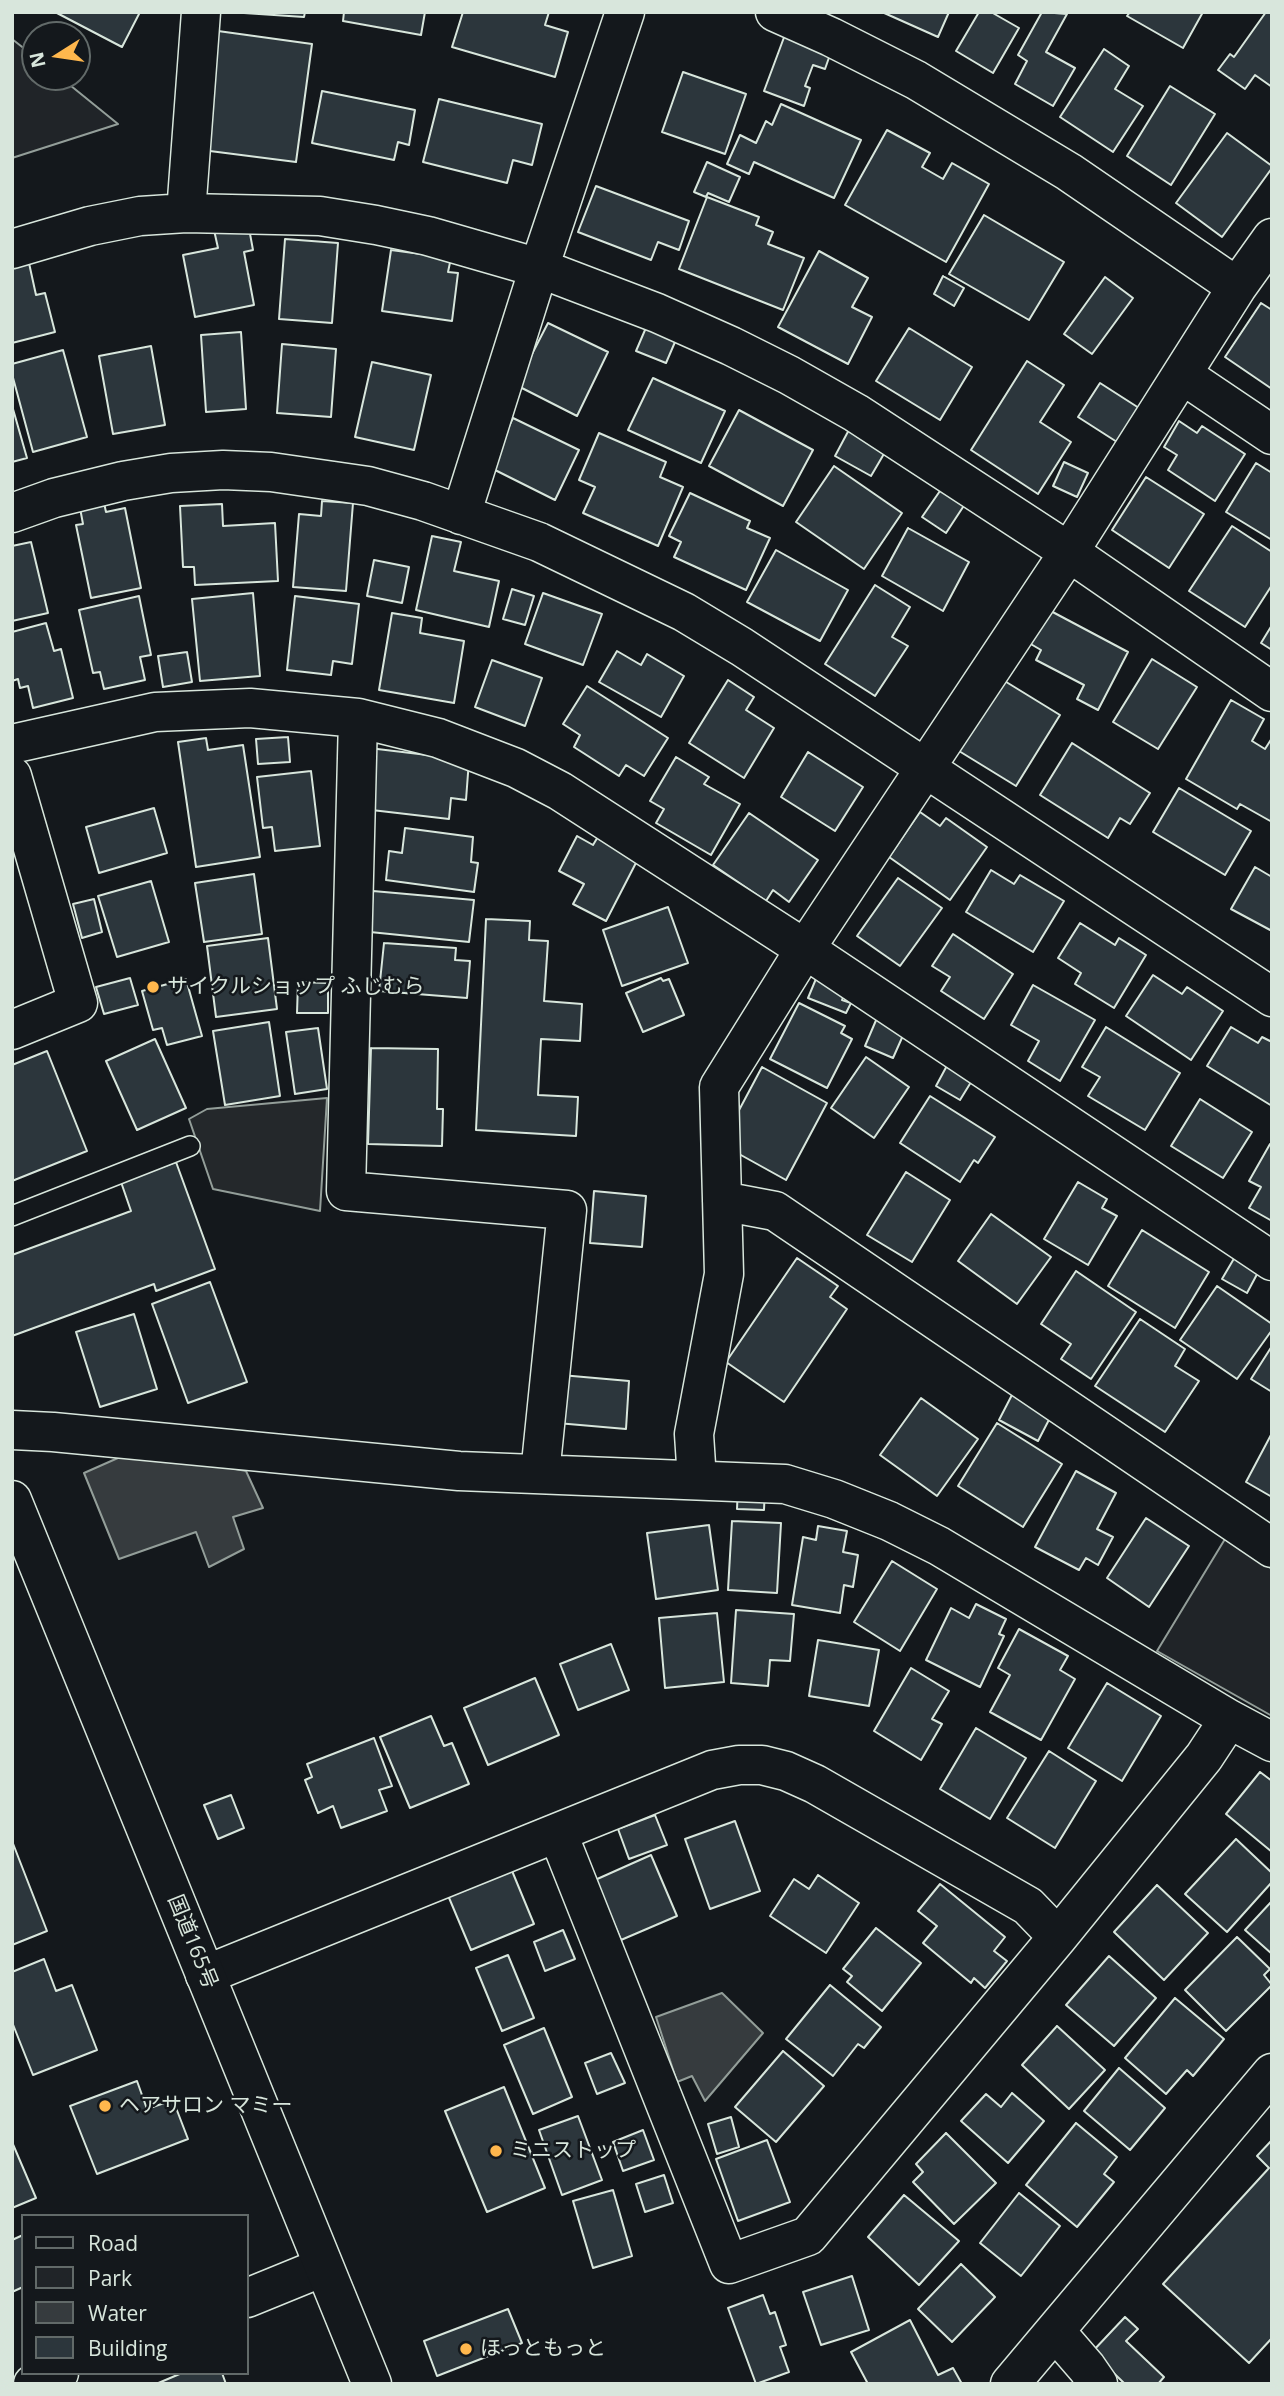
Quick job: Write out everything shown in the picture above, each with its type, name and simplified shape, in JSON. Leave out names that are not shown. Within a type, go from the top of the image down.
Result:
[{"type":"main road","points":[[186,213],[201,12]]},
{"type":"main road","points":[[461,515],[539,268],[625,12]]},
{"type":"main road","points":[[775,12],[916,80],[1069,172],[1237,287]]},
{"type":"main road","points":[[12,249],[90,226],[140,216],[186,213],[320,216],[428,236],[539,268],[657,313],[789,375],[856,413],[1069,552],[1272,692]]},
{"type":"main road","points":[[697,1480],[694,1434],[724,1274],[719,1087],[805,949],[1069,552],[1237,287],[1272,238]]},
{"type":"main road","points":[[1183,375],[1272,435]]},
{"type":"main road","points":[[12,513],[54,498],[123,481],[171,473],[223,470],[271,472],[368,486],[423,501],[539,542],[684,612],[742,647],[1272,997]]},
{"type":"main road","points":[[12,744],[118,719],[169,711],[250,708],[358,718],[438,738],[516,768],[560,791],[805,949],[1272,1261]]},
{"type":"main road","points":[[358,718],[346,1191],[567,1210],[540,1474]]},
{"type":"main road","points":[[12,776],[78,1003],[12,1030]]},
{"type":"main road","points":[[722,1201],[775,1211],[1272,1548]]},
{"type":"main road","points":[[12,1430],[459,1471],[785,1485],[834,1499],[889,1521],[939,1546],[1272,1742]]},
{"type":"main road","name":"国道165号","points":[[12,1500],[372,2384]]},
{"type":"main road","points":[[558,1834],[729,2264],[808,2236],[1058,1937],[1203,1757],[1229,1719]]},
{"type":"main road","points":[[205,1975],[712,1770],[739,1765],[762,1765],[786,1771],[815,1784],[1028,1906],[1058,1937]]},
{"type":"main road","points":[[1010,2384],[1272,2073]]},
{"type":"main road","points":[[248,2298],[323,2267]]},
{"type":"main road","points":[[1055,2331],[1098,2384]]},
{"type":"main road","points":[[33,2384],[55,2375]]},
{"type":"lane","points":[[12,1216],[190,1146]]},
{"type":"green space","points":[[12,39],[21,46],[21,91],[77,91],[118,124],[12,158]]},
{"type":"green space","points":[[1225,1539],[1272,1569],[1272,1716],[1157,1651]]},
{"type":"shaded area","points":[[327,1098],[320,1211],[213,1189],[189,1119],[207,1109]]},
{"type":"water","points":[[136,1450],[246,1471],[263,1508],[233,1517],[244,1549],[209,1567],[196,1532],[119,1559],[84,1473]]},
{"type":"water","points":[[722,1993],[763,2033],[705,2101],[692,2076],[677,2082],[656,2017]]},
{"type":"building","points":[[55,12],[140,12],[122,47],[91,31],[91,21],[72,21]]},
{"type":"building","points":[[229,12],[305,12],[304,17]]},
{"type":"building","points":[[344,12],[425,12],[421,35],[343,21]]},
{"type":"building","points":[[463,12],[549,12],[545,25],[568,32],[555,77],[452,47]]},
{"type":"building","points":[[882,12],[949,12],[938,37]]},
{"type":"building","points":[[979,12],[991,12],[1019,28],[993,73],[956,51]]},
{"type":"building","points":[[1042,12],[1067,14],[1046,52],[1075,68],[1053,106],[1015,84],[1027,61],[1018,55]]},
{"type":"building","points":[[1130,12],[1203,12],[1183,48],[1127,16]]},
{"type":"building","points":[[1266,12],[1272,12],[1272,87],[1255,75],[1245,89],[1218,70],[1230,54],[1234,57]]},
{"type":"building","points":[[218,31],[312,44],[296,162],[202,150]]},
{"type":"building","points":[[786,32],[832,49],[825,69],[813,65],[805,86],[810,88],[804,106],[764,91]]},
{"type":"building","points":[[1104,49],[1129,66],[1115,89],[1143,106],[1113,152],[1060,117]]},
{"type":"building","points":[[683,72],[746,94],[725,154],[662,132]]},
{"type":"building","points":[[1170,86],[1215,114],[1171,185],[1127,156]]},
{"type":"building","points":[[322,91],[415,110],[409,145],[398,142],[394,160],[312,143]]},
{"type":"building","points":[[439,99],[542,124],[532,165],[513,160],[507,183],[423,162]]},
{"type":"building","points":[[781,104],[861,140],[834,198],[754,162],[749,174],[727,164],[740,135],[756,143],[766,121],[772,125]]},
{"type":"building","points":[[887,130],[930,153],[922,167],[943,179],[952,163],[989,184],[946,262],[845,205]]},
{"type":"building","points":[[1227,133],[1272,168],[1222,237],[1176,203]]},
{"type":"building","points":[[707,162],[740,177],[729,202],[708,193],[706,197],[694,192]]},
{"type":"building","points":[[596,186],[689,221],[679,250],[658,242],[651,260],[578,232]]},
{"type":"building","points":[[707,197],[759,217],[756,225],[773,232],[768,244],[804,258],[783,310],[679,269]]},
{"type":"building","points":[[984,215],[1064,262],[1029,320],[949,274]]},
{"type":"building","points":[[248,223],[253,250],[244,252],[254,305],[195,317],[183,255],[218,248],[214,230]]},
{"type":"building","points":[[285,239],[338,243],[332,323],[279,319]]},
{"type":"building","points":[[391,250],[451,258],[448,272],[458,273],[452,321],[382,311]]},
{"type":"building","points":[[819,251],[868,278],[852,307],[872,317],[848,364],[778,327]]},
{"type":"building","points":[[29,263],[36,295],[45,293],[55,332],[12,343],[12,267]]},
{"type":"building","points":[[943,276],[964,288],[954,306],[934,294]]},
{"type":"building","points":[[1105,277],[1133,298],[1092,354],[1064,334]]},
{"type":"building","points":[[1261,303],[1272,310],[1272,389],[1225,357]]},
{"type":"building","points":[[548,323],[608,352],[577,416],[516,385]]},
{"type":"building","points":[[648,323],[678,335],[666,363],[636,351]]},
{"type":"building","points":[[909,328],[972,367],[940,420],[876,381]]},
{"type":"building","points":[[241,332],[246,409],[206,412],[201,335]]},
{"type":"building","points":[[282,344],[336,349],[331,417],[277,413]]},
{"type":"building","points":[[151,346],[165,425],[113,434],[99,356]]},
{"type":"building","points":[[63,350],[87,437],[33,452],[12,374],[12,364]]},
{"type":"building","points":[[1027,361],[1064,385],[1040,422],[1071,442],[1038,494],[971,450]]},
{"type":"building","points":[[372,362],[431,375],[414,450],[355,437]]},
{"type":"building","points":[[653,378],[725,411],[701,463],[628,430]]},
{"type":"building","points":[[1100,383],[1139,408],[1117,442],[1078,417]]},
{"type":"building","points":[[12,410],[27,458],[12,462]]},
{"type":"building","points":[[739,410],[813,450],[783,506],[709,466]]},
{"type":"building","points":[[513,418],[579,450],[555,500],[489,467]]},
{"type":"building","points":[[1179,421],[1197,433],[1202,426],[1245,454],[1215,501],[1168,470],[1177,455],[1164,447]]},
{"type":"building","points":[[851,426],[888,447],[871,476],[835,456]]},
{"type":"building","points":[[599,433],[666,462],[660,477],[683,487],[658,546],[583,513],[595,487],[579,480]]},
{"type":"building","points":[[1064,462],[1088,473],[1077,497],[1053,486]]},
{"type":"building","points":[[1256,463],[1272,473],[1272,540],[1226,512]]},
{"type":"building","points":[[834,466],[902,513],[864,569],[796,522]]},
{"type":"building","points":[[1146,477],[1204,514],[1169,568],[1112,530]]},
{"type":"building","points":[[942,488],[965,504],[946,533],[922,517]]},
{"type":"building","points":[[690,493],[750,521],[747,528],[770,538],[746,590],[674,557],[681,542],[669,536]]},
{"type":"building","points":[[322,501],[353,503],[346,591],[293,587],[299,514],[321,516]]},
{"type":"building","points":[[104,503],[106,512],[125,508],[141,588],[91,598],[76,525],[83,524],[80,508]]},
{"type":"building","points":[[222,504],[223,526],[275,523],[278,581],[195,585],[194,567],[183,567],[180,506]]},
{"type":"building","points":[[1232,526],[1272,552],[1272,585],[1245,627],[1189,591]]},
{"type":"building","points":[[908,528],[969,562],[943,611],[882,576]]},
{"type":"building","points":[[432,536],[461,542],[454,571],[499,581],[489,627],[416,610]]},
{"type":"building","points":[[31,542],[48,613],[12,621],[12,546]]},
{"type":"building","points":[[776,550],[848,590],[820,641],[747,602]]},
{"type":"building","points":[[374,560],[409,567],[402,603],[367,596]]},
{"type":"building","points":[[875,585],[910,607],[892,637],[908,646],[875,696],[825,664]]},
{"type":"building","points":[[512,589],[534,596],[525,625],[503,619]]},
{"type":"building","points":[[253,593],[260,676],[200,681],[192,599]]},
{"type":"building","points":[[543,593],[602,614],[583,665],[525,644]]},
{"type":"building","points":[[139,596],[151,655],[140,657],[145,680],[104,689],[100,672],[93,673],[79,610]]},
{"type":"building","points":[[295,596],[359,604],[352,664],[333,661],[331,675],[287,670]]},
{"type":"building","points":[[1047,609],[1128,652],[1098,710],[1077,699],[1084,685],[1036,660],[1041,650],[1029,643]]},
{"type":"building","points":[[392,613],[422,618],[420,633],[464,641],[454,703],[379,690]]},
{"type":"building","points":[[46,623],[54,651],[61,649],[73,698],[33,708],[28,686],[20,688],[18,679],[12,681],[12,632]]},
{"type":"building","points":[[1272,625],[1272,650],[1261,643]]},
{"type":"building","points":[[617,651],[641,665],[647,654],[684,676],[661,717],[599,682]]},
{"type":"building","points":[[187,652],[192,682],[163,687],[158,656]]},
{"type":"building","points":[[1152,659],[1197,687],[1158,749],[1113,722]]},
{"type":"building","points":[[492,660],[542,678],[525,726],[475,707]]},
{"type":"building","points":[[728,680],[754,697],[746,710],[774,728],[744,778],[689,743]]},
{"type":"building","points":[[1003,680],[1060,715],[1016,786],[959,751]]},
{"type":"building","points":[[587,686],[668,738],[644,776],[626,765],[619,776],[574,747],[580,735],[563,724]]},
{"type":"building","points":[[1231,700],[1264,719],[1252,741],[1265,749],[1272,738],[1272,822],[1240,804],[1237,809],[1186,779]]},
{"type":"building","points":[[288,737],[290,762],[258,764],[256,739]]},
{"type":"building","points":[[206,738],[208,750],[243,745],[260,857],[196,867],[178,742]]},
{"type":"building","points":[[1072,743],[1150,793],[1130,824],[1120,818],[1108,838],[1040,795]]},
{"type":"building","points":[[369,748],[469,760],[466,800],[451,798],[449,819],[363,809]]},
{"type":"building","points":[[808,752],[863,787],[835,831],[781,797]]},
{"type":"building","points":[[676,757],[709,777],[704,784],[740,804],[711,855],[656,823],[664,809],[650,801]]},
{"type":"building","points":[[311,771],[320,846],[275,851],[272,827],[263,828],[257,777]]},
{"type":"building","points":[[1179,788],[1251,831],[1225,875],[1153,832]]},
{"type":"building","points":[[154,808],[167,853],[99,873],[86,827]]},
{"type":"building","points":[[920,812],[940,826],[946,818],[987,847],[950,900],[889,857]]},
{"type":"building","points":[[749,813],[818,860],[789,902],[773,890],[766,901],[713,865]]},
{"type":"building","points":[[405,828],[473,837],[471,862],[478,863],[474,892],[386,880],[389,851],[402,853]]},
{"type":"building","points":[[599,835],[639,857],[606,921],[573,904],[584,884],[559,871],[577,836],[593,845]]},
{"type":"building","points":[[1255,867],[1272,877],[1272,931],[1231,909]]},
{"type":"building","points":[[991,870],[1014,884],[1020,875],[1064,901],[1033,952],[966,912]]},
{"type":"building","points":[[254,874],[262,934],[204,942],[195,883]]},
{"type":"building","points":[[898,878],[942,908],[900,966],[857,936]]},
{"type":"building","points":[[151,881],[169,942],[117,957],[98,896]]},
{"type":"building","points":[[373,891],[474,900],[469,942],[370,932]]},
{"type":"building","points":[[94,899],[102,932],[82,938],[73,904]]},
{"type":"building","points":[[668,907],[688,963],[622,986],[603,930]]},
{"type":"building","points":[[486,919],[530,921],[529,940],[548,941],[544,1001],[582,1004],[580,1041],[541,1039],[538,1095],[578,1097],[576,1136],[476,1130]]},
{"type":"building","points":[[1080,923],[1115,945],[1119,938],[1146,955],[1114,1008],[1075,984],[1081,973],[1058,958]]},
{"type":"building","points":[[953,934],[1013,974],[984,1019],[941,991],[950,977],[932,966]]},
{"type":"building","points":[[268,938],[277,1009],[216,1017],[207,946]]},
{"type":"building","points":[[384,943],[456,948],[455,960],[470,961],[467,998],[379,991]]},
{"type":"building","points":[[818,974],[847,987],[842,1000],[851,1003],[846,1013],[808,998]]},
{"type":"building","points":[[1153,975],[1182,994],[1187,987],[1223,1011],[1191,1060],[1126,1016]]},
{"type":"building","points":[[130,978],[138,1005],[104,1014],[96,987]]},
{"type":"building","points":[[661,978],[663,981],[669,979],[684,1015],[643,1032],[626,993]]},
{"type":"building","points":[[186,979],[202,1036],[167,1045],[162,1028],[153,1030],[142,991]]},
{"type":"building","points":[[298,982],[328,983],[328,1013],[297,1013]]},
{"type":"building","points":[[1033,985],[1095,1020],[1060,1081],[1028,1061],[1039,1041],[1011,1025]]},
{"type":"building","points":[[799,1003],[845,1026],[841,1033],[852,1039],[827,1088],[770,1059]]},
{"type":"building","points":[[877,1018],[905,1031],[893,1058],[865,1046]]},
{"type":"building","points":[[269,1022],[280,1096],[225,1105],[213,1031]]},
{"type":"building","points":[[1106,1027],[1180,1073],[1145,1130],[1088,1096],[1100,1077],[1082,1067]]},
{"type":"building","points":[[1231,1027],[1258,1043],[1262,1037],[1272,1042],[1272,1106],[1207,1066]]},
{"type":"building","points":[[318,1028],[327,1089],[295,1094],[286,1032]]},
{"type":"building","points":[[155,1039],[186,1108],[137,1130],[106,1061]]},
{"type":"building","points":[[371,1048],[438,1049],[437,1109],[443,1109],[442,1146],[368,1144]]},
{"type":"building","points":[[47,1051],[87,1151],[12,1181],[12,1065]]},
{"type":"building","points":[[866,1057],[909,1087],[874,1138],[831,1108]]},
{"type":"building","points":[[950,1060],[976,1074],[960,1100],[936,1086]]},
{"type":"building","points":[[762,1067],[827,1103],[786,1180],[721,1144]]},
{"type":"building","points":[[930,1096],[995,1137],[978,1163],[974,1160],[960,1182],[900,1143]]},
{"type":"building","points":[[1200,1099],[1252,1132],[1223,1178],[1171,1146]]},
{"type":"building","points":[[1270,1144],[1272,1221],[1249,1208],[1261,1187],[1249,1181]]},
{"type":"building","points":[[176,1162],[215,1269],[156,1291],[154,1284],[12,1336],[12,1255],[131,1211],[121,1182]]},
{"type":"building","points":[[906,1172],[950,1200],[912,1262],[867,1235]]},
{"type":"building","points":[[1078,1182],[1107,1199],[1102,1208],[1117,1216],[1088,1265],[1044,1239]]},
{"type":"building","points":[[594,1191],[646,1196],[642,1247],[590,1243]]},
{"type":"building","points":[[991,1214],[1051,1257],[1017,1304],[958,1261]]},
{"type":"building","points":[[1142,1230],[1209,1272],[1175,1328],[1108,1286]]},
{"type":"building","points":[[1239,1250],[1263,1263],[1247,1293],[1222,1279]]},
{"type":"building","points":[[797,1258],[838,1286],[830,1297],[847,1309],[784,1402],[726,1362]]},
{"type":"building","points":[[1076,1271],[1136,1312],[1091,1379],[1061,1359],[1071,1344],[1041,1324]]},
{"type":"building","points":[[210,1282],[247,1382],[188,1403],[152,1304]]},
{"type":"building","points":[[1217,1286],[1272,1324],[1272,1330],[1237,1379],[1180,1340]]},
{"type":"building","points":[[134,1314],[157,1389],[100,1407],[76,1332]]},
{"type":"building","points":[[1140,1319],[1185,1349],[1175,1366],[1199,1381],[1165,1432],[1095,1386]]},
{"type":"building","points":[[1272,1346],[1272,1392],[1251,1379]]},
{"type":"building","points":[[561,1375],[629,1381],[626,1429],[557,1423]]},
{"type":"building","points":[[1014,1391],[1053,1412],[1038,1441],[999,1420]]},
{"type":"building","points":[[921,1398],[978,1439],[937,1496],[880,1455]]},
{"type":"building","points":[[997,1423],[1062,1464],[1023,1527],[958,1486]]},
{"type":"building","points":[[1272,1433],[1272,1497],[1246,1482]]},
{"type":"building","points":[[1076,1471],[1116,1493],[1097,1529],[1113,1537],[1098,1565],[1086,1558],[1079,1570],[1035,1547]]},
{"type":"building","points":[[738,1485],[765,1486],[764,1510],[737,1509]]},
{"type":"building","points":[[1146,1518],[1189,1546],[1149,1607],[1107,1578]]},
{"type":"building","points":[[732,1521],[781,1523],[777,1593],[728,1590]]},
{"type":"building","points":[[709,1525],[718,1590],[656,1599],[647,1533]]},
{"type":"building","points":[[818,1526],[847,1531],[843,1552],[858,1555],[853,1587],[844,1585],[840,1613],[792,1605],[803,1537],[816,1540]]},
{"type":"building","points":[[892,1561],[937,1589],[900,1651],[854,1622]]},
{"type":"building","points":[[976,1604],[1006,1619],[999,1634],[1004,1636],[980,1687],[926,1660],[951,1608],[969,1618]]},
{"type":"building","points":[[736,1610],[794,1614],[790,1661],[770,1660],[768,1686],[731,1683]]},
{"type":"building","points":[[717,1613],[724,1682],[665,1688],[659,1618]]},
{"type":"building","points":[[1019,1629],[1068,1656],[1060,1670],[1075,1679],[1041,1740],[990,1712],[1010,1675],[998,1668]]},
{"type":"building","points":[[818,1640],[879,1650],[869,1706],[809,1696]]},
{"type":"building","points":[[611,1644],[629,1690],[578,1710],[560,1664]]},
{"type":"building","points":[[911,1668],[949,1691],[932,1719],[942,1724],[921,1760],[874,1731]]},
{"type":"building","points":[[535,1678],[559,1735],[488,1765],[464,1708]]},
{"type":"building","points":[[1107,1683],[1161,1716],[1122,1781],[1068,1748]]},
{"type":"building","points":[[431,1716],[444,1746],[452,1743],[469,1784],[410,1808],[380,1737]]},
{"type":"building","points":[[976,1728],[1026,1758],[990,1819],[940,1789]]},
{"type":"building","points":[[374,1738],[392,1786],[379,1790],[387,1811],[341,1828],[333,1806],[318,1813],[305,1780],[312,1777],[307,1764]]},
{"type":"building","points":[[1049,1751],[1096,1781],[1055,1848],[1007,1818]]},
{"type":"building","points":[[1260,1772],[1272,1781],[1272,1852],[1226,1814]]},
{"type":"building","points":[[231,1795],[244,1828],[218,1839],[204,1805]]},
{"type":"building","points":[[655,1815],[667,1845],[629,1859],[618,1829]]},
{"type":"building","points":[[735,1821],[760,1891],[710,1909],[685,1839]]},
{"type":"building","points":[[1236,1839],[1272,1873],[1272,1882],[1227,1932],[1185,1894]]},
{"type":"building","points":[[12,1841],[47,1931],[12,1945]]},
{"type":"building","points":[[651,1855],[677,1916],[621,1940],[595,1880]]},
{"type":"building","points":[[510,1866],[534,1924],[471,1950],[447,1893]]},
{"type":"building","points":[[818,1875],[859,1903],[826,1953],[770,1916],[794,1879],[809,1889]]},
{"type":"building","points":[[940,1884],[1005,1937],[994,1951],[1007,1961],[985,1988],[974,1978],[971,1983],[923,1943],[937,1926],[918,1911]]},
{"type":"building","points":[[1157,1885],[1208,1933],[1164,1980],[1114,1932]]},
{"type":"building","points":[[1272,1901],[1272,1954],[1245,1930]]},
{"type":"building","points":[[876,1928],[921,1963],[882,2011],[847,1982],[852,1976],[843,1969]]},
{"type":"building","points":[[563,1930],[575,1959],[545,1971],[534,1942]]},
{"type":"building","points":[[1237,1937],[1270,1969],[1264,1975],[1272,1985],[1226,2031],[1185,1990]]},
{"type":"building","points":[[508,1955],[534,2018],[502,2031],[476,1968]]},
{"type":"building","points":[[1109,1956],[1156,1998],[1114,2046],[1066,2005]]},
{"type":"building","points":[[44,1959],[56,1991],[72,1985],[97,2050],[33,2075],[12,2022],[12,1972]]},
{"type":"building","points":[[830,1985],[881,2027],[864,2048],[858,2044],[833,2076],[786,2039]]},
{"type":"building","points":[[1175,1998],[1224,2039],[1193,2076],[1187,2070],[1166,2094],[1125,2058]]},
{"type":"building","points":[[1057,2026],[1105,2070],[1069,2109],[1022,2065]]},
{"type":"building","points":[[544,2028],[572,2097],[533,2114],[504,2045]]},
{"type":"building","points":[[783,2051],[824,2086],[776,2142],[735,2107]]},
{"type":"building","points":[[611,2053],[625,2083],[597,2094],[585,2063]]},
{"type":"building","points":[[1119,2068],[1165,2108],[1130,2150],[1084,2111]]},
{"type":"building","points":[[137,2081],[147,2109],[173,2100],[188,2139],[97,2174],[70,2106]]},
{"type":"building","points":[[504,2087],[545,2188],[487,2212],[445,2111]]},
{"type":"building","points":[[1012,2093],[1044,2121],[1008,2163],[961,2121],[986,2094],[1001,2107]]},
{"type":"building","points":[[578,2116],[602,2180],[562,2195],[539,2130]]},
{"type":"building","points":[[731,2117],[739,2147],[717,2154],[708,2124]]},
{"type":"building","points":[[1076,2123],[1117,2157],[1104,2174],[1114,2182],[1077,2227],[1026,2185]]},
{"type":"building","points":[[643,2130],[654,2160],[623,2171],[613,2142]]},
{"type":"building","points":[[946,2133],[996,2183],[954,2224],[913,2182],[923,2172],[916,2164]]},
{"type":"building","points":[[767,2140],[790,2202],[738,2221],[716,2159]]},
{"type":"building","points":[[1272,2140],[1272,2338],[1249,2363],[1163,2284],[1269,2168],[1257,2156]]},
{"type":"building","points":[[12,2142],[36,2198],[12,2208]]},
{"type":"building","points":[[664,2175],[673,2203],[645,2212],[636,2184]]},
{"type":"building","points":[[613,2190],[632,2256],[593,2268],[573,2201]]},
{"type":"building","points":[[1019,2193],[1060,2226],[1021,2276],[980,2243]]},
{"type":"building","points":[[904,2195],[959,2241],[919,2285],[868,2237]]},
{"type":"building","points":[[21,2236],[21,2288],[12,2292],[12,2240]]},
{"type":"building","points":[[961,2264],[995,2297],[952,2342],[918,2309]]},
{"type":"building","points":[[852,2276],[869,2330],[821,2345],[803,2292]]},
{"type":"building","points":[[763,2295],[770,2314],[775,2312],[786,2345],[780,2347],[789,2372],[756,2384],[728,2308]]},
{"type":"building","points":[[508,2309],[522,2343],[437,2376],[424,2341]]},
{"type":"building","points":[[1125,2317],[1138,2329],[1126,2341],[1164,2377],[1158,2384],[1125,2384],[1092,2352]]},
{"type":"building","points":[[910,2320],[938,2375],[953,2368],[962,2384],[868,2384],[851,2352]]},
{"type":"building","points":[[177,2375],[223,2375],[226,2384],[156,2384]]},
{"type":"place","name":"サイクルショップ ふじむら","points":[[153,987]]},
{"type":"place","name":"ヘアサロン マミー","points":[[105,2106]]},
{"type":"place","name":"ミニストップ","points":[[496,2151]]},
{"type":"place","name":"ほっともっと","points":[[466,2349]]}]
